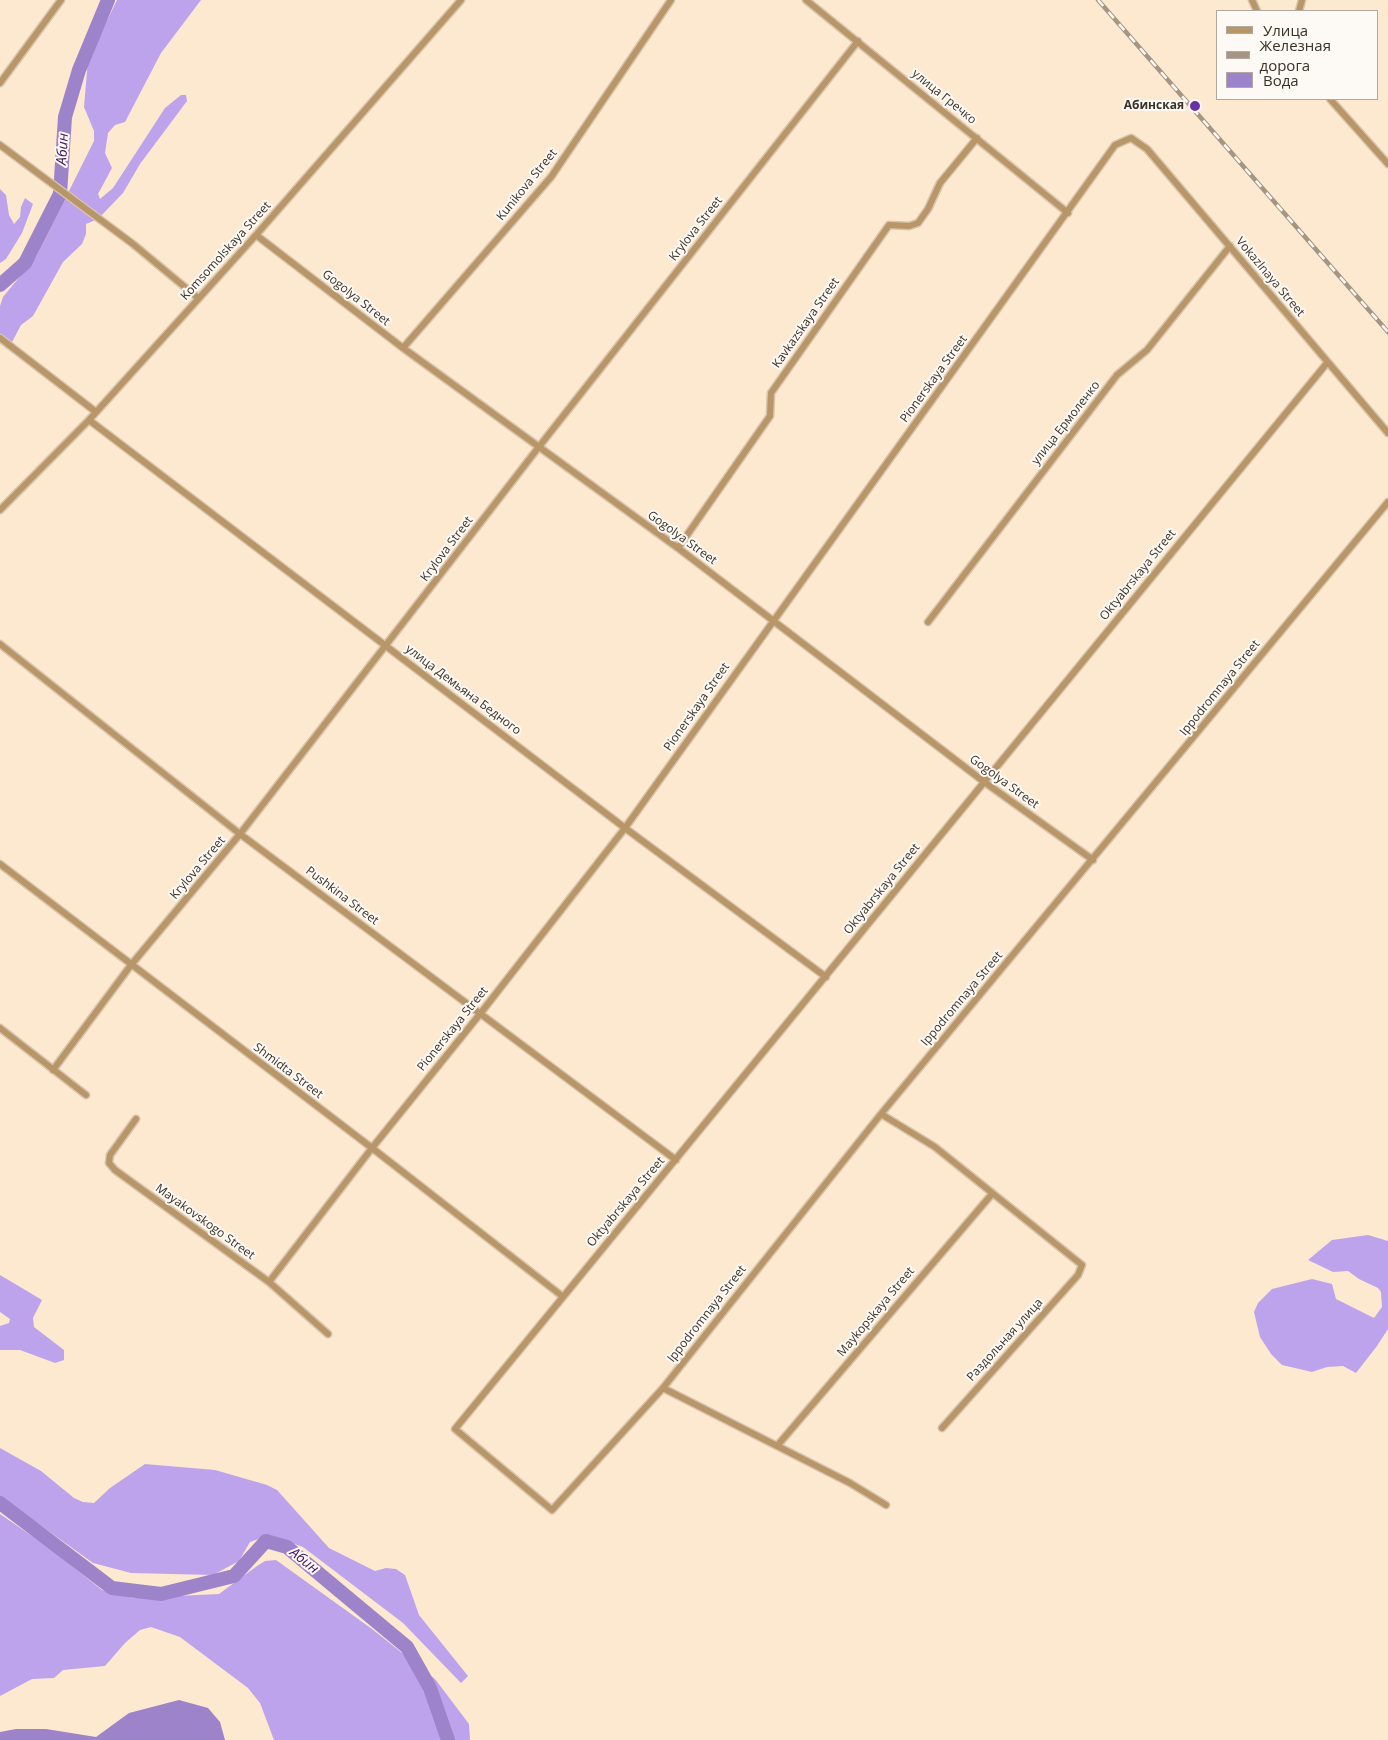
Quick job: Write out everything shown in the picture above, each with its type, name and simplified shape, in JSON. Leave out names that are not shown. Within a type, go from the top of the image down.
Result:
[{"type":"street","points":[[0,83],[61,0]]},
{"type":"street","name":"Komsomolskaya Street","points":[[0,510],[96,412],[256,235],[461,0]]},
{"type":"street","name":"Kunikova Street","points":[[403,348],[551,177],[670,0]]},
{"type":"street","name":"улица Гречко","points":[[806,0],[1068,213]]},
{"type":"street","points":[[1252,0],[1253,10]]},
{"type":"street","name":"Krylova Street","points":[[53,1070],[131,965],[240,834],[538,448],[858,41]]},
{"type":"street","points":[[1331,100],[1388,164]]},
{"type":"street","name":"Kavkazskaya Street","points":[[678,548],[770,416],[771,393],[889,225],[909,226],[918,223],[928,209],[940,183],[977,138]]},
{"type":"street","name":"Pionerskaya Street","points":[[269,1282],[372,1148],[480,1014],[625,828],[1115,145],[1131,138]]},
{"type":"street","name":"Vokazlnaya Street","points":[[1131,138],[1147,149],[1388,433]]},
{"type":"street","points":[[2,147],[104,222],[198,298]]},
{"type":"street","name":"Gogolya Street","points":[[256,235],[403,348],[678,548],[983,781],[1093,860]]},
{"type":"street","name":"улица Ермоленко","points":[[928,622],[1118,375],[1147,350],[1230,246]]},
{"type":"street","points":[[0,338],[96,412]]},
{"type":"street","name":"Oktyabrskaya Street","points":[[552,1510],[454,1429],[1327,363]]},
{"type":"street","name":"улица Демьяна Бедного","points":[[88,420],[625,828],[826,977]]},
{"type":"street","name":"Ippodromnaya Street","points":[[552,1510],[662,1388],[881,1114],[1388,502]]},
{"type":"street","name":"Pushkina Street","points":[[0,644],[240,834],[676,1160]]},
{"type":"street","name":"Shmidta Street","points":[[0,864],[372,1148],[562,1296]]},
{"type":"street","points":[[0,1028],[86,1095]]},
{"type":"street","points":[[881,1114],[935,1147],[992,1194]]},
{"type":"street","name":"Mayakovskogo Street","points":[[136,1118],[110,1155],[109,1163],[115,1170],[269,1282],[328,1334]]},
{"type":"street","name":"Раздольная улица","points":[[942,1428],[1078,1275],[1082,1265],[992,1194]]},
{"type":"street","name":"Maykopskaya Street","points":[[777,1446],[992,1194]]},
{"type":"street","points":[[662,1388],[850,1483],[886,1505]]},
{"type":"shaded area","points":[[117,0],[201,0],[161,53],[125,122],[115,125],[108,133],[105,153],[112,168],[98,194],[100,199],[113,188],[165,108],[181,95],[186,95],[187,101],[140,164],[123,193],[98,219],[86,224],[86,234],[82,244],[63,262],[33,316],[21,325],[11,344],[0,337],[0,306],[3,297],[36,257],[94,141],[94,131],[84,107],[88,60]]},
{"type":"shaded area","points":[[0,189],[6,195],[9,215],[14,224],[20,217],[21,207],[25,198],[33,204],[22,233],[6,259],[0,263]]},
{"type":"shaded area","points":[[1368,1235],[1388,1241],[1388,1329],[1377,1346],[1356,1373],[1343,1366],[1327,1367],[1312,1372],[1282,1365],[1271,1354],[1260,1337],[1254,1312],[1258,1303],[1272,1289],[1312,1279],[1332,1284],[1336,1299],[1374,1318],[1382,1307],[1381,1292],[1378,1288],[1359,1279],[1348,1271],[1333,1272],[1308,1260],[1332,1240]]},
{"type":"shaded area","points":[[0,1275],[42,1300],[33,1318],[34,1327],[64,1350],[64,1360],[55,1363],[20,1350],[0,1350],[0,1326],[9,1323],[10,1319],[0,1312]]},
{"type":"shaded area","points":[[0,1448],[41,1471],[74,1498],[83,1502],[94,1503],[110,1488],[145,1464],[215,1470],[267,1485],[277,1490],[329,1548],[375,1571],[386,1568],[396,1569],[405,1575],[419,1615],[468,1676],[461,1683],[403,1623],[303,1547],[270,1535],[250,1542],[239,1561],[213,1575],[131,1573],[93,1563],[0,1496]]},
{"type":"shaded area","points":[[0,1514],[48,1547],[102,1590],[134,1598],[219,1594],[265,1561],[276,1560],[372,1629],[435,1679],[469,1724],[470,1740],[274,1740],[260,1703],[248,1688],[180,1637],[151,1627],[140,1630],[125,1643],[105,1666],[63,1670],[54,1678],[32,1679],[0,1696]]},
{"type":"water","points":[[179,1700],[208,1708],[220,1722],[225,1740],[0,1740],[0,1732],[16,1729],[46,1729],[96,1737],[129,1713]]},
{"type":"waterway","name":"Абин","points":[[0,285],[25,263],[60,194],[65,117],[79,70],[108,0]]},
{"type":"waterway","name":"Абин","points":[[0,1503],[112,1588],[161,1594],[234,1576],[266,1541],[287,1547],[407,1647],[430,1688],[448,1740]]},
{"type":"railway","points":[[1098,0],[1388,332]]},
{"type":"place","name":"Абинская","points":[[1195,106]]}]
